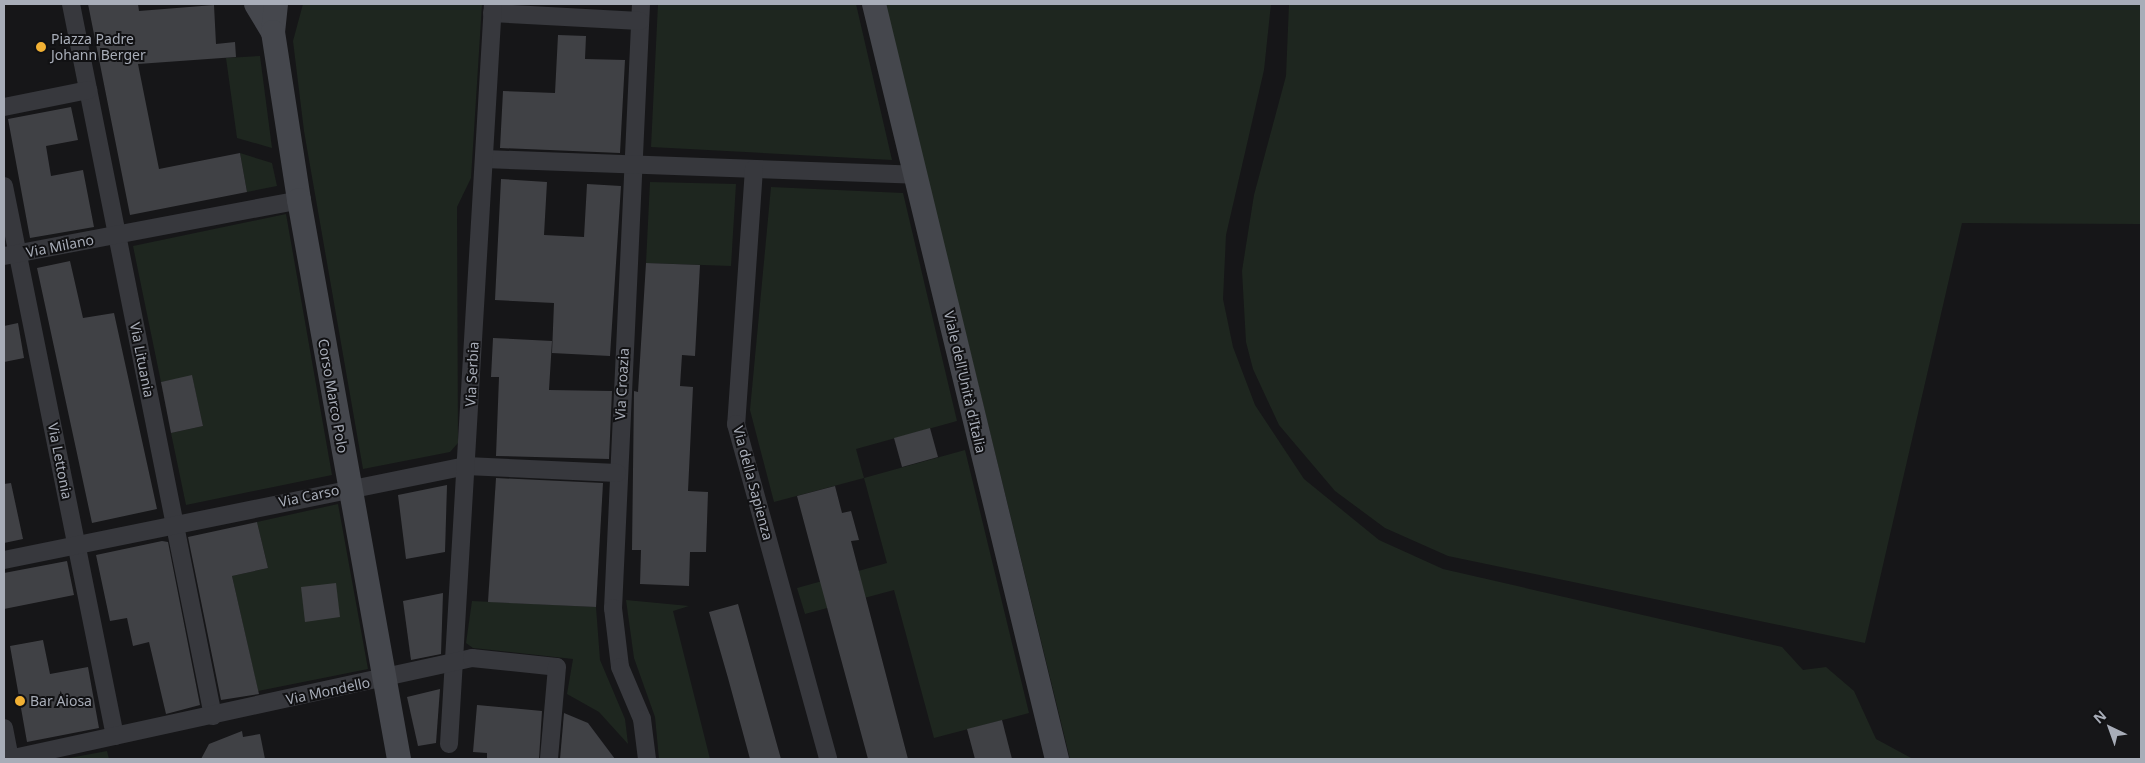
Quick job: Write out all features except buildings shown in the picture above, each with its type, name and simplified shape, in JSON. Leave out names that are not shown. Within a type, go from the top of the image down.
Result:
[{"type":"street","name":"Via Lituania","points":[[71,4],[212,716]]},
{"type":"street","points":[[256,4],[273,32]]},
{"type":"street","points":[[273,32],[276,4]]},
{"type":"street","name":"Viale dell'Unità d'Italia","points":[[874,4],[1057,759]]},
{"type":"street","points":[[492,9],[641,12]]},
{"type":"street","name":"Via Serbia","points":[[449,744],[451,665],[466,466],[492,9]]},
{"type":"street","name":"Via Croazia","points":[[641,12],[617,473],[614,633],[620,666],[642,719],[647,759]]},
{"type":"street","name":"Corso Marco Polo","points":[[273,32],[299,200],[399,759]]},
{"type":"street","points":[[4,107],[88,90]]},
{"type":"street","points":[[484,159],[916,175]]},
{"type":"street","name":"Via della Sapienza","points":[[754,169],[736,424],[828,759]]},
{"type":"street","name":"Via Lettonia","points":[[4,186],[11,255],[77,545],[115,736]]},
{"type":"street","name":"Via Milano","points":[[11,255],[299,200]]},
{"type":"street","name":"Via Carso","points":[[4,560],[349,488],[466,466],[617,473]]},
{"type":"street","name":"Via Mondello","points":[[10,759],[451,665],[472,658],[558,667],[549,759]]},
{"type":"street","points":[[4,728],[10,759]]},
{"type":"shaded area","points":[[303,4],[482,4],[471,178],[457,207],[458,443],[450,452],[363,469],[304,131],[293,41]]},
{"type":"shaded area","points":[[658,4],[856,4],[892,160],[651,147]]},
{"type":"shaded area","points":[[885,4],[1271,4],[1264,70],[1226,235],[1223,299],[1233,347],[1255,405],[1304,479],[1379,540],[1443,569],[1782,647],[1803,670],[1826,667],[1854,691],[1876,739],[1913,759],[1070,759]]},
{"type":"shaded area","points":[[1289,4],[2141,4],[2141,224],[1962,223],[1865,643],[1448,556],[1385,528],[1335,491],[1279,425],[1253,369],[1246,342],[1242,271],[1254,195],[1286,76]]},
{"type":"shaded area","points":[[260,56],[272,148],[237,138],[226,58]]},
{"type":"shaded area","points":[[240,153],[272,163],[277,186],[247,192]]},
{"type":"shaded area","points":[[650,182],[736,184],[731,266],[646,263]]},
{"type":"shaded area","points":[[771,187],[903,193],[957,421],[856,449],[864,478],[774,502],[750,410]]},
{"type":"shaded area","points":[[286,214],[332,475],[186,505],[171,433],[203,426],[192,376],[161,382],[133,246]]},
{"type":"shaded area","points":[[965,450],[1029,713],[934,738],[894,590],[805,614],[797,588],[887,563],[864,478]]},
{"type":"shaded area","points":[[338,504],[368,669],[258,691],[232,576],[268,568],[257,522]]},
{"type":"shaded area","points":[[626,600],[689,606],[673,611],[710,759],[659,759],[655,717],[634,658]]},
{"type":"shaded area","points":[[472,601],[596,607],[600,660],[625,719],[628,744],[599,712],[567,694],[573,659],[473,648],[466,643]]},
{"type":"shaded area","points":[[107,751],[109,759],[64,759]]},
{"type":"place","name":"Piazza Padre Johann Berger","points":[[41,47]]},
{"type":"place","name":"Bar Aiosa","points":[[20,701]]}]
